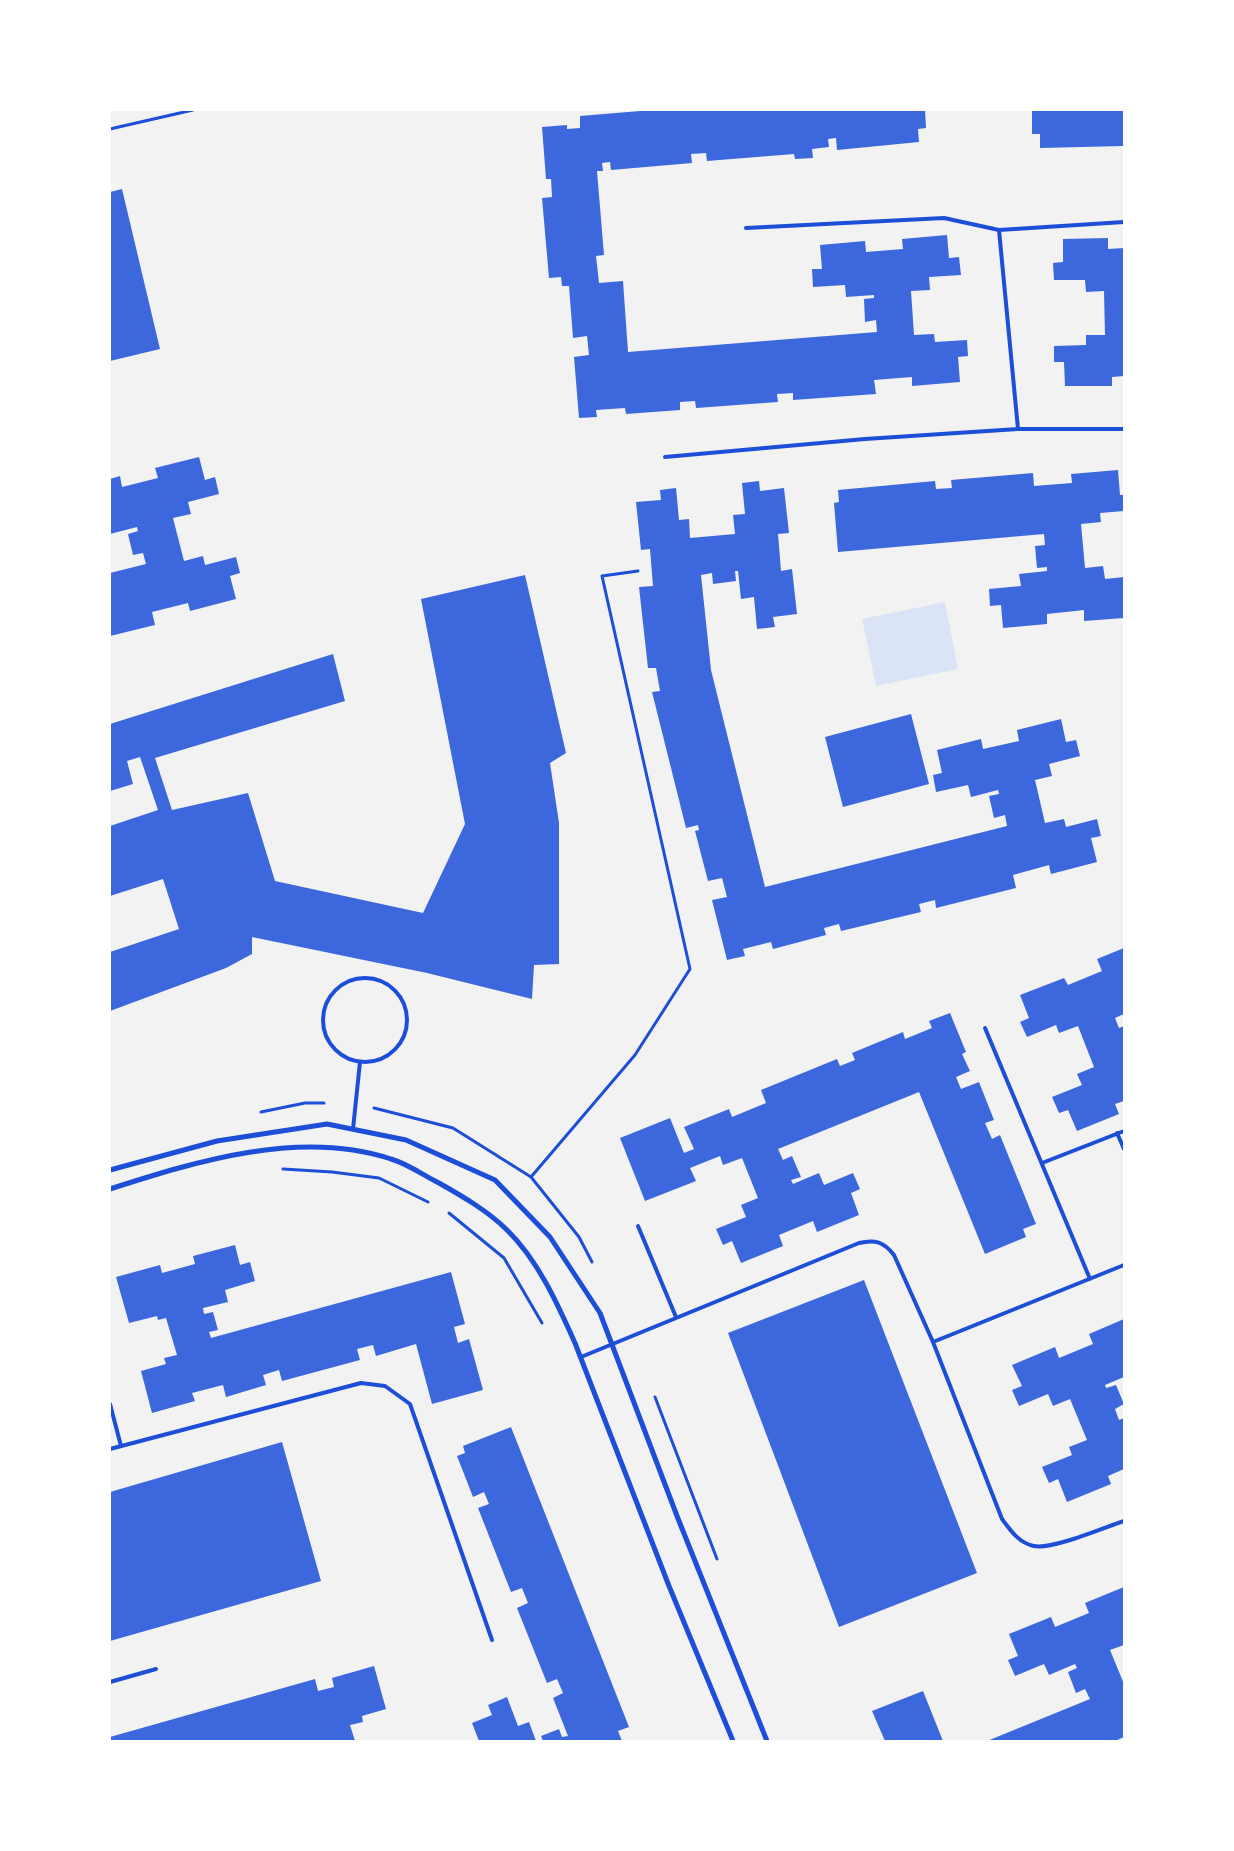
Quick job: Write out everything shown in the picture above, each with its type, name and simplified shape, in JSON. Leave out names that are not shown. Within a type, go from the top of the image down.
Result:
[{"type":"street","points":[[110,1170],[217,1141],[327,1124],[406,1140],[495,1180],[550,1237],[600,1313],[677,1516],[767,1741]]},
{"type":"street","points":[[110,1189],[178,1167],[244,1154],[321,1147],[343,1148],[390,1158],[411,1168],[466,1199],[507,1230],[526,1254],[560,1308],[581,1357],[600,1411],[658,1558],[733,1741]]},
{"type":"lane","points":[[746,228],[944,218],[999,230],[1124,222]]},
{"type":"lane","points":[[999,230],[1018,429]]},
{"type":"lane","points":[[665,457],[865,439],[1018,429],[1124,430]]},
{"type":"lane","points":[[370,978],[391,986],[404,1004],[408,1025],[399,1046],[388,1055],[382,1059],[360,1062],[339,1054],[326,1037],[323,1015],[331,995],[348,981],[370,978]]},
{"type":"lane","points":[[985,1028],[1090,1279]]},
{"type":"lane","points":[[352,1129],[360,1062]]},
{"type":"lane","points":[[1042,1163],[1124,1131]]},
{"type":"lane","points":[[1117,1133],[1124,1148]]},
{"type":"lane","points":[[638,1226],[676,1317]]},
{"type":"lane","points":[[581,1357],[859,1243],[878,1241],[888,1247],[894,1255],[933,1342],[1002,1519],[1013,1534],[1023,1542],[1045,1547],[1124,1521]]},
{"type":"lane","points":[[933,1342],[1124,1265]]},
{"type":"lane","points":[[110,1449],[361,1383],[385,1386],[410,1404],[492,1640]]},
{"type":"lane","points":[[110,1404],[121,1446]]},
{"type":"lane","points":[[110,1682],[156,1669]]},
{"type":"path","points":[[110,130],[193,110]]},
{"type":"path","points":[[531,1177],[635,1055],[690,969],[602,576],[638,570]]},
{"type":"path","points":[[258,1113],[305,1103],[355,1103],[453,1128],[531,1177],[580,1237],[596,1270]]},
{"type":"path","points":[[273,1170],[332,1172],[379,1178],[436,1205]]},
{"type":"path","points":[[444,1209],[504,1258],[547,1330]]},
{"type":"path","points":[[651,1388],[718,1560]]},
{"type":"shaded area","points":[[945,602],[958,669],[876,686],[862,619]]},
{"type":"building","points":[[652,110],[925,110],[926,128],[918,129],[919,142],[837,150],[836,138],[828,139],[829,147],[812,149],[813,158],[795,159],[794,154],[707,161],[706,153],[691,154],[692,163],[611,170],[610,162],[602,163],[603,171],[597,171],[604,255],[596,256],[599,283],[623,281],[628,352],[877,332],[876,320],[865,322],[864,299],[874,298],[874,295],[846,297],[845,285],[813,287],[812,269],[822,269],[820,245],[865,241],[866,252],[903,249],[902,239],[947,235],[949,258],[959,257],[961,275],[929,277],[930,290],[911,291],[914,335],[934,334],[935,342],[967,340],[968,356],[958,357],[960,382],[912,386],[912,377],[874,380],[876,394],[793,400],[793,393],[777,394],[778,402],[696,408],[695,401],[680,402],[680,410],[626,414],[625,408],[596,410],[597,417],[579,418],[574,357],[589,355],[587,336],[573,338],[569,286],[562,286],[561,277],[549,278],[542,198],[552,197],[551,179],[546,179],[542,127],[567,125],[567,129],[580,128],[580,116]]},
{"type":"building","points":[[1032,110],[1124,110],[1123,146],[1040,148],[1040,134],[1032,134]]},
{"type":"building","points":[[122,189],[160,349],[110,361],[110,192]]},
{"type":"building","points":[[1108,238],[1108,249],[1124,248],[1124,376],[1112,377],[1112,386],[1065,386],[1064,362],[1054,362],[1054,346],[1086,345],[1086,335],[1105,335],[1104,291],[1086,292],[1085,280],[1054,280],[1053,263],[1063,262],[1063,239]]},
{"type":"building","points":[[199,457],[205,480],[215,477],[219,494],[188,502],[191,514],[173,518],[184,561],[203,556],[205,565],[236,557],[240,573],[230,576],[236,599],[190,611],[188,603],[152,612],[155,625],[110,636],[110,573],[146,564],[143,553],[133,555],[128,534],[138,531],[137,527],[110,534],[110,479],[120,476],[122,487],[158,478],[155,468]]},
{"type":"building","points":[[1118,470],[1120,495],[1124,495],[1124,511],[1100,513],[1101,522],[1081,524],[1085,568],[1103,566],[1105,579],[1124,577],[1124,618],[1084,621],[1084,610],[1047,614],[1047,624],[1003,628],[1001,605],[990,606],[989,589],[1021,586],[1019,574],[1047,571],[1047,567],[1037,568],[1035,546],[1045,545],[1044,534],[838,552],[834,503],[839,502],[838,490],[935,481],[936,489],[952,488],[951,480],[1033,473],[1034,486],[1072,483],[1071,474]]},
{"type":"building","points":[[759,481],[760,491],[784,488],[789,533],[778,534],[781,571],[792,569],[797,614],[773,617],[775,627],[757,629],[754,597],[741,599],[738,571],[735,571],[736,581],[713,584],[712,573],[701,575],[711,670],[765,887],[1007,826],[1005,815],[994,818],[989,796],[999,794],[998,790],[971,797],[968,785],[936,792],[933,775],[942,773],[937,750],[981,739],[983,749],[1019,741],[1017,730],[1061,719],[1066,742],[1076,740],[1080,756],[1049,764],[1052,776],[1035,780],[1045,823],[1064,819],[1066,827],[1097,819],[1101,836],[1091,838],[1097,862],[1051,874],[1049,865],[1013,875],[1016,888],[936,908],[935,900],[919,904],[921,912],[841,931],[839,924],[824,928],[826,935],[773,949],[771,942],[743,949],[745,956],[727,960],[712,900],[727,897],[722,878],[708,881],[695,831],[699,830],[698,825],[686,828],[652,692],[660,691],[656,668],[648,668],[639,587],[653,586],[650,549],[641,550],[636,502],[661,500],[660,490],[676,488],[679,520],[689,519],[690,538],[735,534],[733,515],[745,514],[742,483]]},
{"type":"building","points":[[525,575],[566,753],[550,763],[559,823],[559,964],[534,965],[532,999],[427,973],[252,937],[252,954],[226,968],[110,1011],[110,952],[179,929],[163,879],[110,896],[110,826],[158,810],[140,757],[127,761],[133,784],[110,791],[110,724],[333,654],[345,701],[155,758],[172,810],[248,793],[275,881],[423,913],[465,824],[421,599]]},
{"type":"building","points":[[911,714],[929,784],[843,807],[825,737]]},
{"type":"building","points":[[1124,948],[1124,1014],[1115,1018],[1119,1028],[1124,1026],[1124,1101],[1115,1104],[1119,1114],[1077,1131],[1068,1110],[1059,1113],[1052,1097],[1082,1085],[1077,1074],[1094,1067],[1078,1026],[1059,1033],[1056,1025],[1027,1037],[1020,1022],[1029,1018],[1020,995],[1064,978],[1068,985],[1102,971],[1097,959]]},
{"type":"building","points":[[950,1013],[966,1052],[962,1054],[970,1071],[956,1077],[961,1089],[979,1082],[994,1120],[985,1123],[992,1139],[1000,1135],[1036,1224],[1023,1229],[1026,1237],[985,1254],[919,1092],[778,1149],[783,1160],[792,1156],[801,1177],[791,1180],[793,1184],[819,1173],[824,1185],[853,1173],[860,1189],[851,1193],[859,1215],[817,1232],[813,1221],[779,1235],[783,1246],[741,1263],[732,1241],[723,1245],[716,1229],[746,1217],[741,1205],[758,1198],[742,1158],[723,1165],[720,1156],[690,1168],[696,1181],[645,1201],[620,1138],[670,1118],[684,1153],[694,1149],[684,1127],[729,1109],[732,1117],[766,1103],[761,1090],[837,1059],[840,1066],[855,1060],[852,1053],[903,1032],[905,1039],[932,1028],[929,1021]]},
{"type":"building","points":[[235,1245],[240,1265],[250,1262],[255,1281],[225,1290],[228,1302],[203,1308],[204,1314],[213,1312],[218,1330],[209,1332],[211,1338],[451,1272],[465,1324],[454,1327],[458,1343],[469,1339],[483,1390],[432,1404],[416,1344],[376,1356],[373,1345],[357,1349],[360,1360],[282,1381],[279,1370],[263,1375],[266,1385],[226,1397],[223,1385],[192,1393],[195,1401],[152,1413],[141,1371],[166,1364],[164,1358],[177,1355],[166,1318],[158,1320],[157,1316],[129,1323],[116,1277],[160,1265],[162,1273],[195,1264],[193,1256]]},
{"type":"building","points":[[864,1280],[977,1573],[839,1627],[728,1333]]},
{"type":"building","points":[[1124,1319],[1124,1377],[1105,1385],[1106,1388],[1116,1385],[1124,1404],[1115,1409],[1119,1420],[1124,1418],[1124,1469],[1108,1476],[1111,1484],[1067,1502],[1058,1479],[1049,1483],[1042,1467],[1072,1455],[1069,1447],[1087,1440],[1070,1399],[1053,1406],[1048,1394],[1019,1406],[1012,1390],[1022,1386],[1012,1365],[1055,1347],[1059,1358],[1093,1344],[1089,1334]]},
{"type":"building","points":[[511,1427],[629,1727],[618,1731],[622,1741],[543,1741],[541,1736],[559,1729],[562,1737],[568,1736],[553,1698],[563,1693],[557,1679],[547,1683],[517,1608],[528,1603],[522,1588],[511,1592],[478,1508],[489,1504],[484,1492],[473,1497],[457,1456],[465,1453],[463,1446]]},
{"type":"building","points":[[282,1442],[321,1581],[110,1641],[110,1492]]},
{"type":"building","points":[[1124,1587],[1124,1645],[1110,1650],[1124,1684],[1124,1737],[1115,1741],[987,1741],[1090,1699],[1085,1689],[1076,1693],[1068,1672],[1077,1668],[1075,1664],[1049,1675],[1044,1664],[1015,1676],[1008,1660],[1018,1656],[1009,1634],[1051,1617],[1055,1627],[1089,1613],[1085,1603]]},
{"type":"building","points":[[374,1666],[386,1709],[362,1716],[363,1722],[350,1725],[355,1741],[110,1741],[110,1737],[315,1679],[318,1691],[334,1687],[332,1678]]},
{"type":"building","points":[[923,1691],[943,1741],[885,1741],[872,1711]]},
{"type":"building","points":[[507,1697],[518,1726],[529,1722],[536,1741],[479,1741],[472,1723],[492,1715],[488,1705]]}]
